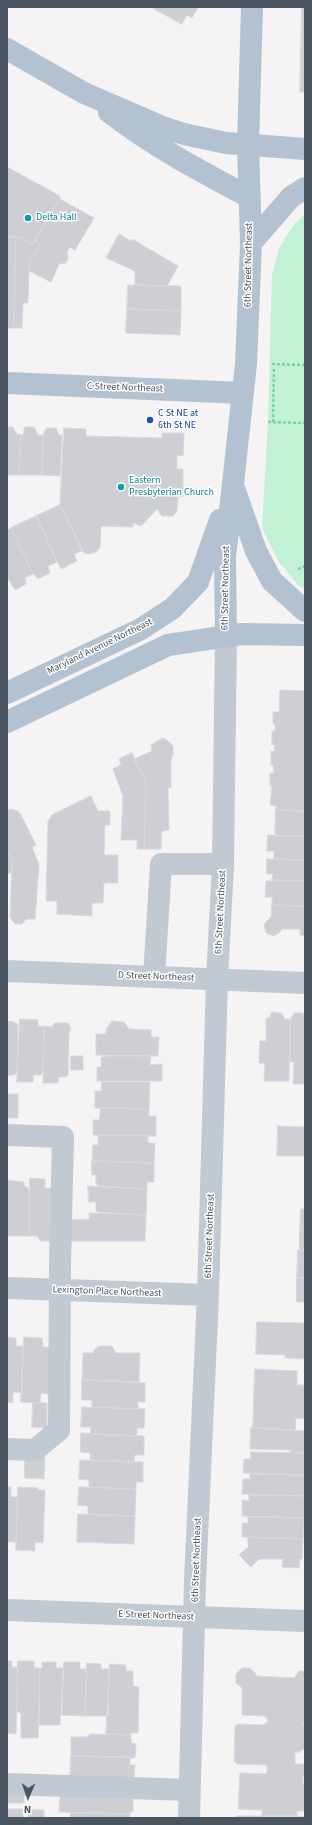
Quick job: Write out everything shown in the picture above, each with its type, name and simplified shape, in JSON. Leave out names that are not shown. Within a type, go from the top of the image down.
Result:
[{"type":"main road","name":"6th Street Northeast","points":[[226,636],[225,557],[246,364],[251,243],[248,146],[252,7]]},
{"type":"main road","points":[[7,49],[84,93],[166,128],[184,134],[226,143],[248,146],[305,149]]},
{"type":"main road","points":[[84,93],[135,132],[168,153],[249,197]]},
{"type":"main road","points":[[251,243],[291,197],[305,188]]},
{"type":"main road","name":"C Street Northeast","points":[[7,383],[243,393]]},
{"type":"main road","points":[[232,484],[256,551],[272,582],[305,611]]},
{"type":"main road","name":"Maryland Avenue Northeast","points":[[7,693],[141,629],[173,608],[198,582],[232,484]]},
{"type":"main road","points":[[7,722],[168,645],[226,636],[258,634],[305,635]]},
{"type":"street","name":"6th Street Northeast","points":[[188,1818],[208,1295],[217,979],[223,864],[226,636]]},
{"type":"street","points":[[154,977],[161,864],[223,864]]},
{"type":"street","name":"D Street Northeast","points":[[7,971],[305,983]]},
{"type":"street","points":[[7,1135],[63,1137],[59,1430],[35,1450],[7,1449]]},
{"type":"street","name":"Lexington Place Northeast","points":[[7,1288],[208,1295]]},
{"type":"street","name":"E Street Northeast","points":[[7,1610],[305,1621]]},
{"type":"street","points":[[7,1784],[190,1790]]},
{"type":"path","points":[[270,364],[305,365]]},
{"type":"path","points":[[273,422],[274,365]]},
{"type":"path","points":[[268,422],[305,423]]},
{"type":"green space","points":[[305,214],[305,589],[298,585],[279,562],[262,528],[268,422],[272,275],[279,248],[293,226]]},
{"type":"building","points":[[151,7],[198,7],[192,18],[187,15],[182,24]]},
{"type":"building","points":[[302,7],[305,7],[305,92],[300,92]]},
{"type":"building","name":"Delta Hall","points":[[7,167],[60,196],[60,199],[33,244],[21,238],[7,237]]},
{"type":"building","points":[[60,199],[94,218],[75,250],[70,247],[67,252],[68,258],[66,263],[59,264],[51,282],[29,271],[29,263],[40,244],[35,240]]},
{"type":"building","points":[[119,234],[131,241],[132,239],[178,266],[167,286],[135,285],[135,271],[106,258]]},
{"type":"building","points":[[7,237],[16,237],[14,328],[7,328]]},
{"type":"building","points":[[16,237],[33,244],[35,240],[40,244],[29,263],[28,303],[23,303],[22,328],[14,328]]},
{"type":"building","points":[[128,285],[181,286],[181,311],[127,309]]},
{"type":"building","points":[[127,309],[181,311],[180,335],[126,333]]},
{"type":"building","points":[[7,427],[13,427],[17,434],[21,435],[19,475],[7,475]]},
{"type":"building","points":[[25,427],[34,427],[38,435],[43,435],[42,475],[19,475],[21,435],[23,435]]},
{"type":"building","points":[[47,428],[56,428],[59,435],[62,435],[60,476],[42,475],[43,435]]},
{"type":"building","name":"Eastern Presbyterian Church","points":[[64,428],[86,429],[86,436],[162,438],[162,433],[184,433],[183,456],[177,455],[177,469],[183,469],[183,497],[178,497],[177,511],[173,516],[162,516],[157,509],[141,526],[133,523],[133,527],[101,526],[100,547],[97,551],[90,554],[84,553],[60,505]]},
{"type":"building","points":[[60,505],[82,551],[74,554],[77,561],[61,569],[36,516]]},
{"type":"building","points":[[36,516],[57,562],[48,566],[50,573],[40,578],[37,578],[33,574],[11,528]]},
{"type":"building","points":[[11,528],[33,574],[25,578],[26,584],[15,590],[7,577],[7,531]]},
{"type":"building","points":[[280,690],[305,691],[305,811],[276,810],[276,806],[270,805],[272,786],[270,786],[270,773],[274,773],[273,765],[271,765],[271,751],[274,752],[275,745],[272,745],[272,731],[275,731],[275,725],[273,724],[273,712],[279,712]]},
{"type":"building","points":[[163,738],[173,746],[173,755],[171,760],[171,788],[168,788],[169,830],[162,831],[161,849],[144,849],[146,782],[134,759],[152,751],[151,745]]},
{"type":"building","points":[[132,753],[146,782],[144,849],[137,849],[137,840],[121,840],[123,796],[113,769],[121,765],[119,759]]},
{"type":"building","points":[[91,796],[98,811],[110,811],[110,825],[105,825],[104,855],[118,855],[118,883],[104,883],[103,903],[92,903],[92,916],[57,914],[57,901],[46,901],[48,821],[52,815]]},
{"type":"building","points":[[11,809],[18,811],[21,815],[36,845],[32,847],[39,865],[35,919],[26,919],[22,924],[15,924],[10,917],[12,861],[7,851],[7,811]]},
{"type":"building","points":[[276,810],[305,811],[305,836],[275,836]]},
{"type":"building","points":[[268,835],[305,836],[305,860],[274,859],[274,851],[267,851]]},
{"type":"building","points":[[7,851],[12,861],[12,872],[7,874]]},
{"type":"building","points":[[267,859],[305,860],[305,881],[272,880],[273,874],[267,874]]},
{"type":"building","points":[[272,880],[305,881],[305,906],[272,905],[272,897],[265,897],[266,881],[273,881]]},
{"type":"building","points":[[272,905],[305,906],[305,936],[300,935],[300,929],[282,929],[274,936],[266,933],[264,924],[271,917]]},
{"type":"building","points":[[272,1012],[281,1013],[285,1019],[290,1019],[289,1081],[264,1081],[265,1063],[259,1063],[260,1041],[266,1041],[266,1018],[269,1018]]},
{"type":"building","points":[[295,1013],[303,1013],[305,1019],[305,1084],[293,1084],[294,1062],[290,1062],[290,1019]]},
{"type":"building","points":[[20,1019],[38,1020],[38,1027],[44,1026],[43,1072],[40,1075],[33,1075],[33,1082],[17,1082]]},
{"type":"building","points":[[7,1021],[14,1022],[18,1025],[17,1072],[14,1075],[7,1075]]},
{"type":"building","points":[[112,1021],[124,1022],[129,1029],[151,1030],[151,1037],[159,1037],[158,1056],[96,1055],[96,1034],[106,1034],[106,1030]]},
{"type":"building","points":[[55,1023],[68,1023],[71,1028],[69,1033],[68,1075],[66,1077],[58,1077],[58,1083],[43,1083],[44,1026],[52,1027]]},
{"type":"building","points":[[71,1056],[83,1056],[83,1070],[71,1070]]},
{"type":"building","points":[[106,1056],[151,1056],[150,1065],[162,1064],[162,1081],[97,1081],[97,1067],[101,1067],[101,1058]]},
{"type":"building","points":[[102,1082],[150,1082],[149,1109],[95,1108],[95,1091],[101,1091]]},
{"type":"building","points":[[7,1094],[18,1094],[18,1118],[7,1118]]},
{"type":"building","points":[[101,1108],[149,1109],[149,1116],[156,1116],[156,1136],[93,1135],[93,1120],[99,1120]]},
{"type":"building","points":[[278,1126],[305,1127],[305,1156],[277,1156]]},
{"type":"building","points":[[101,1135],[148,1136],[148,1143],[155,1143],[154,1163],[92,1161],[93,1145],[98,1145],[98,1137]]},
{"type":"building","points":[[92,1161],[154,1163],[154,1182],[147,1182],[147,1189],[99,1186],[96,1184],[96,1175],[92,1175]]},
{"type":"building","points":[[30,1178],[45,1179],[45,1188],[52,1188],[50,1241],[41,1241],[37,1236],[29,1236]]},
{"type":"building","points":[[7,1180],[24,1182],[24,1186],[26,1186],[30,1191],[29,1236],[7,1236]]},
{"type":"building","points":[[88,1186],[147,1189],[146,1215],[96,1211],[96,1202],[89,1202]]},
{"type":"building","points":[[301,1209],[305,1209],[305,1229],[300,1229]]},
{"type":"building","points":[[89,1213],[146,1215],[145,1241],[67,1241],[67,1220],[90,1219]]},
{"type":"building","points":[[300,1229],[305,1229],[305,1250],[300,1250]]},
{"type":"building","points":[[298,1250],[305,1250],[305,1278],[297,1278]]},
{"type":"building","points":[[297,1278],[305,1278],[305,1302],[297,1302]]},
{"type":"building","points":[[257,1322],[305,1323],[305,1359],[285,1358],[285,1355],[256,1354]]},
{"type":"building","points":[[7,1337],[16,1338],[16,1346],[23,1346],[22,1393],[13,1392],[13,1403],[7,1402]]},
{"type":"building","points":[[24,1337],[42,1338],[43,1347],[50,1347],[49,1394],[41,1393],[40,1403],[21,1402]]},
{"type":"building","points":[[100,1346],[112,1346],[116,1353],[140,1353],[139,1382],[82,1380],[83,1353],[94,1353],[94,1350]]},
{"type":"building","points":[[255,1369],[297,1371],[297,1385],[305,1385],[305,1419],[296,1418],[295,1430],[253,1428]]},
{"type":"building","points":[[82,1380],[145,1383],[145,1402],[138,1402],[138,1409],[92,1407],[92,1400],[82,1400]]},
{"type":"building","points":[[33,1403],[47,1403],[47,1428],[32,1427]]},
{"type":"building","points":[[82,1407],[145,1409],[144,1428],[137,1428],[137,1434],[135,1436],[90,1434],[91,1427],[81,1427]]},
{"type":"building","points":[[251,1428],[305,1431],[305,1453],[291,1453],[291,1450],[250,1449]]},
{"type":"building","points":[[81,1433],[144,1436],[144,1455],[135,1455],[134,1462],[90,1460],[90,1453],[81,1452]]},
{"type":"building","points":[[251,1452],[305,1453],[305,1475],[243,1473],[244,1459],[250,1459]]},
{"type":"building","points":[[25,1457],[45,1457],[44,1479],[25,1478]]},
{"type":"building","points":[[80,1460],[143,1462],[143,1482],[136,1482],[136,1489],[89,1487],[89,1480],[79,1479]]},
{"type":"building","points":[[250,1474],[305,1475],[305,1496],[242,1494],[243,1479],[250,1479]]},
{"type":"building","points":[[7,1487],[11,1487],[11,1497],[18,1497],[16,1542],[7,1542]]},
{"type":"building","points":[[18,1487],[38,1488],[38,1490],[45,1490],[43,1543],[35,1542],[35,1551],[16,1550]]},
{"type":"building","points":[[79,1487],[136,1489],[135,1516],[88,1514],[88,1506],[78,1505]]},
{"type":"building","points":[[249,1495],[305,1496],[304,1518],[242,1516],[242,1500],[249,1501]]},
{"type":"building","points":[[78,1514],[135,1516],[134,1544],[77,1542]]},
{"type":"building","points":[[248,1517],[304,1518],[303,1539],[242,1537],[242,1523],[248,1523]]},
{"type":"building","points":[[248,1537],[303,1539],[302,1559],[300,1559],[299,1568],[282,1567],[283,1559],[259,1559],[251,1567],[239,1555],[248,1547]]},
{"type":"building","points":[[7,1661],[12,1661],[12,1667],[18,1667],[16,1734],[7,1733]]},
{"type":"building","points":[[18,1661],[34,1661],[34,1668],[40,1668],[38,1738],[21,1738],[21,1713],[17,1712]]},
{"type":"building","points":[[42,1662],[56,1662],[56,1668],[63,1668],[60,1725],[39,1725],[40,1668],[42,1668]]},
{"type":"building","points":[[64,1662],[80,1662],[80,1669],[87,1669],[85,1716],[62,1715]]},
{"type":"building","points":[[87,1663],[101,1664],[101,1669],[109,1669],[108,1716],[85,1716]]},
{"type":"building","points":[[110,1664],[126,1665],[126,1671],[133,1671],[133,1686],[139,1687],[138,1733],[131,1733],[131,1735],[106,1734]]},
{"type":"building","points":[[242,1668],[250,1668],[256,1676],[294,1678],[299,1671],[305,1671],[305,1722],[303,1722],[305,1727],[305,1748],[300,1752],[295,1752],[295,1764],[305,1764],[303,1784],[305,1784],[305,1811],[297,1811],[297,1816],[262,1816],[262,1810],[238,1809],[240,1773],[267,1774],[267,1765],[237,1764],[234,1761],[235,1726],[238,1724],[263,1725],[268,1721],[265,1716],[242,1715],[242,1688],[236,1683],[236,1674]]},
{"type":"building","points":[[91,1734],[131,1735],[131,1743],[136,1744],[135,1758],[71,1756],[71,1737],[86,1737]]},
{"type":"building","points":[[71,1756],[130,1757],[130,1765],[135,1765],[134,1778],[70,1777]]},
{"type":"building","points":[[7,1789],[24,1789],[24,1803],[7,1803]]},
{"type":"building","points":[[61,1790],[133,1798],[133,1812],[130,1812],[130,1814],[59,1812]]},
{"type":"building","points":[[7,1809],[23,1809],[23,1818],[7,1818]]},
{"type":"building","points":[[29,1809],[44,1810],[44,1818],[29,1818]]},
{"type":"building","points":[[71,1813],[130,1814],[129,1818],[71,1818]]},
{"type":"building","points":[[237,1816],[297,1816],[305,1818],[237,1818]]},
{"type":"place","name":"Delta Hall","points":[[28,218]]},
{"type":"place","name":"C St NE at 6th St NE","points":[[150,420]]},
{"type":"place","name":"Eastern Presbyterian Church","points":[[121,487]]}]
